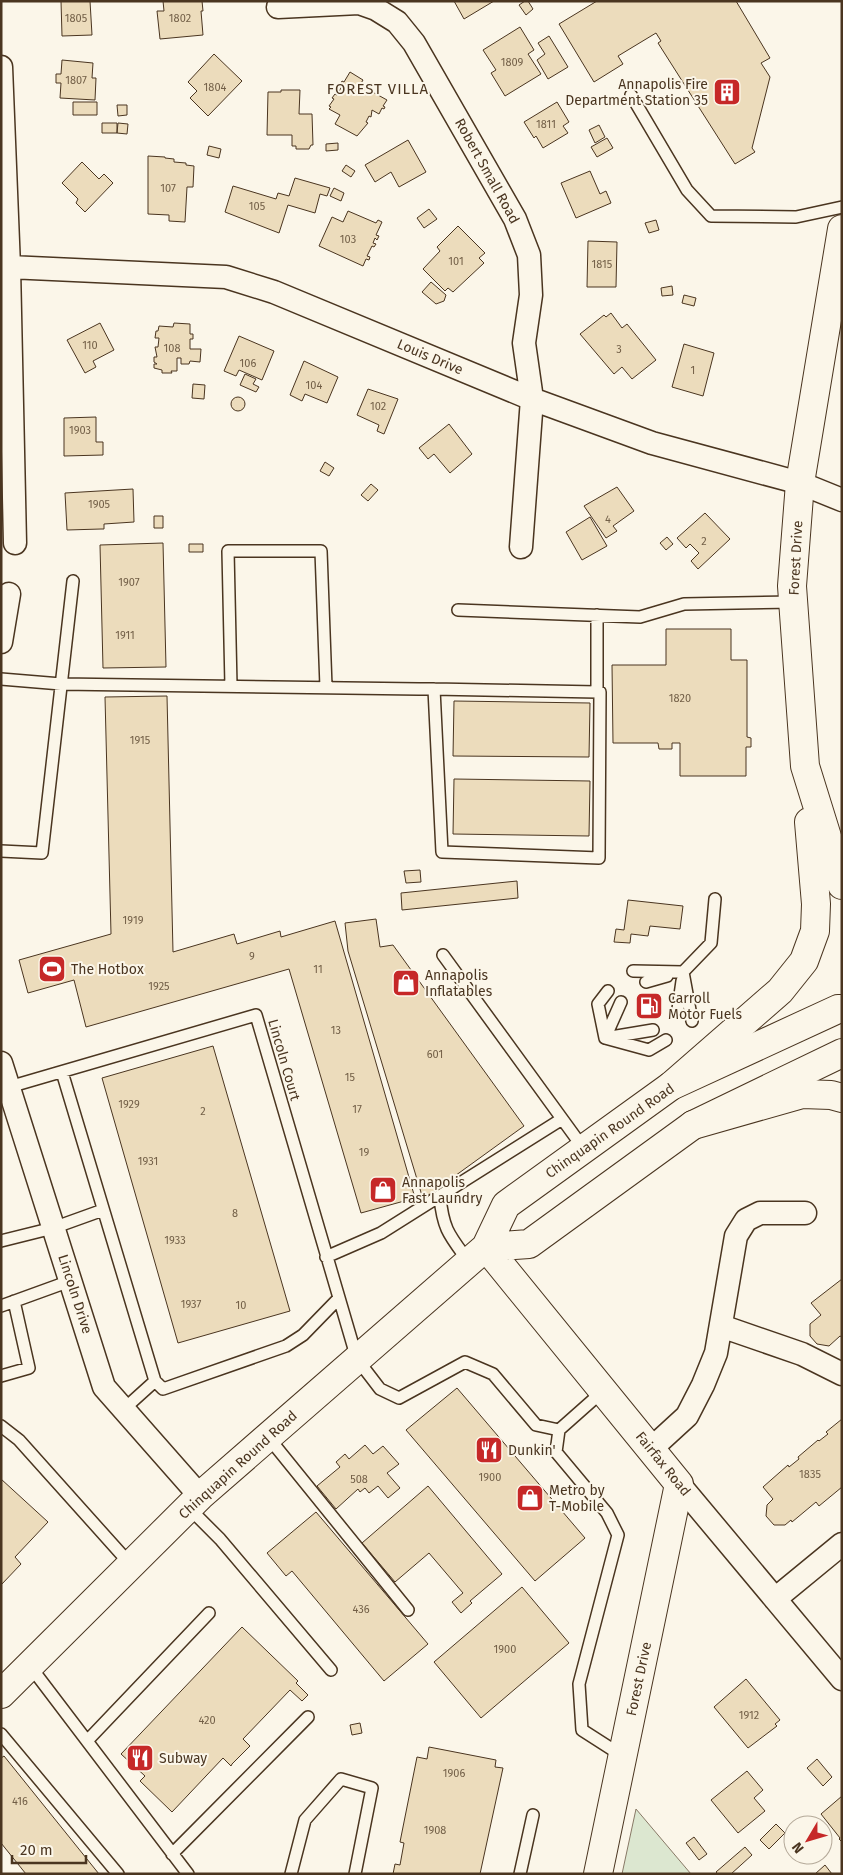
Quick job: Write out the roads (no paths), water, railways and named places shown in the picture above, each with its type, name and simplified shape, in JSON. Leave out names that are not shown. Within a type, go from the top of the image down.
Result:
[{"type":"main road","name":"Forest Drive","points":[[842,230],[800,483],[792,586],[805,766],[842,885]]},
{"type":"main road","points":[[671,1086],[780,991],[804,961],[815,932],[816,904],[805,766]]},
{"type":"main road","name":"Chinquapin Round Road","points":[[2,1692],[195,1502],[477,1254],[506,1205],[671,1086],[838,1009],[842,1009]]},
{"type":"main road","points":[[477,1254],[529,1244],[693,1125],[842,1054]]},
{"type":"main road","points":[[693,1125],[802,1094],[831,1095],[842,1098]]},
{"type":"main road","name":"Fairfax Road","points":[[477,1254],[603,1391],[679,1484]]},
{"type":"main road","name":"Forest Drive","points":[[598,1874],[679,1484]]},
{"type":"street","name":"Robert Small Road","points":[[278,7],[359,3],[376,9],[397,22],[414,43],[515,219],[529,255],[530,295],[524,343],[532,399],[521,547]]},
{"type":"street","points":[[1,67],[9,267],[15,543]]},
{"type":"street","name":"Louis Drive","points":[[9,267],[226,277],[274,292],[532,399],[652,443],[800,483],[842,500]]},
{"type":"street","points":[[1,642],[9,594]]},
{"type":"street","name":"Lincoln Drive","points":[[1,1063],[104,1387],[124,1409],[195,1502]]},
{"type":"street","points":[[651,1450],[687,1416],[703,1385],[716,1353],[736,1236],[746,1220],[760,1213],[805,1213]]},
{"type":"street","points":[[721,1326],[802,1354],[842,1374]]},
{"type":"street","name":"Fairfax Road","points":[[679,1484],[842,1679]]},
{"type":"street","points":[[775,1598],[842,1544]]},
{"type":"lane","points":[[631,94],[687,190],[711,216],[796,217],[842,207]]},
{"type":"lane","points":[[231,686],[228,551],[321,551],[326,687]]},
{"type":"lane","points":[[1,851],[42,853],[73,581]]},
{"type":"lane","points":[[458,610],[640,617],[684,604],[794,602]]},
{"type":"lane","points":[[596,615],[596,692]]},
{"type":"lane","points":[[1,679],[61,684],[326,687],[600,692],[599,858],[442,852],[434,689]]},
{"type":"lane","points":[[646,982],[683,972],[711,943],[715,899]]},
{"type":"lane","points":[[443,955],[584,1149]]},
{"type":"lane","points":[[633,971],[683,972]]},
{"type":"lane","points":[[678,1009],[683,972]]},
{"type":"lane","points":[[683,972],[692,1021]]},
{"type":"lane","points":[[605,1038],[598,1004],[608,992]]},
{"type":"lane","points":[[605,1038],[621,1002]]},
{"type":"lane","name":"Lincoln Court","points":[[9,1087],[256,1015],[357,1359]]},
{"type":"lane","points":[[605,1038],[653,1030]]},
{"type":"lane","points":[[605,1038],[649,1050],[666,1040]]},
{"type":"lane","points":[[62,1072],[155,1381],[163,1389],[286,1346],[303,1335],[339,1298]]},
{"type":"lane","points":[[326,1256],[380,1233],[440,1197],[562,1118]]},
{"type":"lane","points":[[440,1197],[442,1217],[446,1229],[477,1254]]},
{"type":"lane","points":[[1,1241],[54,1228],[103,1210]]},
{"type":"lane","points":[[1,1306],[70,1281]]},
{"type":"lane","points":[[1,1376],[29,1368],[14,1301]]},
{"type":"lane","points":[[357,1359],[380,1389],[399,1398],[465,1362],[493,1374],[536,1425],[559,1430]]},
{"type":"lane","points":[[124,1409],[155,1381]]},
{"type":"lane","points":[[603,1391],[559,1430],[556,1452],[607,1513],[618,1535],[579,1684],[582,1730],[623,1756]]},
{"type":"lane","points":[[1,1426],[20,1440],[131,1565]]},
{"type":"lane","points":[[268,1437],[408,1610]]},
{"type":"lane","points":[[195,1502],[220,1539],[331,1670]]},
{"type":"lane","points":[[87,1741],[209,1613]]},
{"type":"lane","points":[[30,1666],[188,1874]]},
{"type":"lane","points":[[172,1854],[308,1717]]},
{"type":"lane","points":[[1,1734],[118,1874]]},
{"type":"lane","points":[[291,1874],[305,1820],[341,1779],[372,1788],[355,1874]]},
{"type":"lane","points":[[520,1874],[533,1815]]},
{"type":"place","name":"Annapolis Fire Department Station 35","points":[[727,92]]},
{"type":"place","name":"The Hotbox","points":[[52,969]]},
{"type":"place","name":"Annapolis Inflatables","points":[[406,983]]},
{"type":"place","name":"Carroll Motor Fuels","points":[[649,1006]]},
{"type":"place","name":"Annapolis Fast Laundry","points":[[383,1190]]},
{"type":"place","name":"Dunkin'","points":[[489,1450]]},
{"type":"place","name":"Metro by T-Mobile","points":[[530,1498]]},
{"type":"place","name":"Subway","points":[[140,1758]]},
{"type":"district","name":"FOREST VILLA","points":[[378,89]]}]
